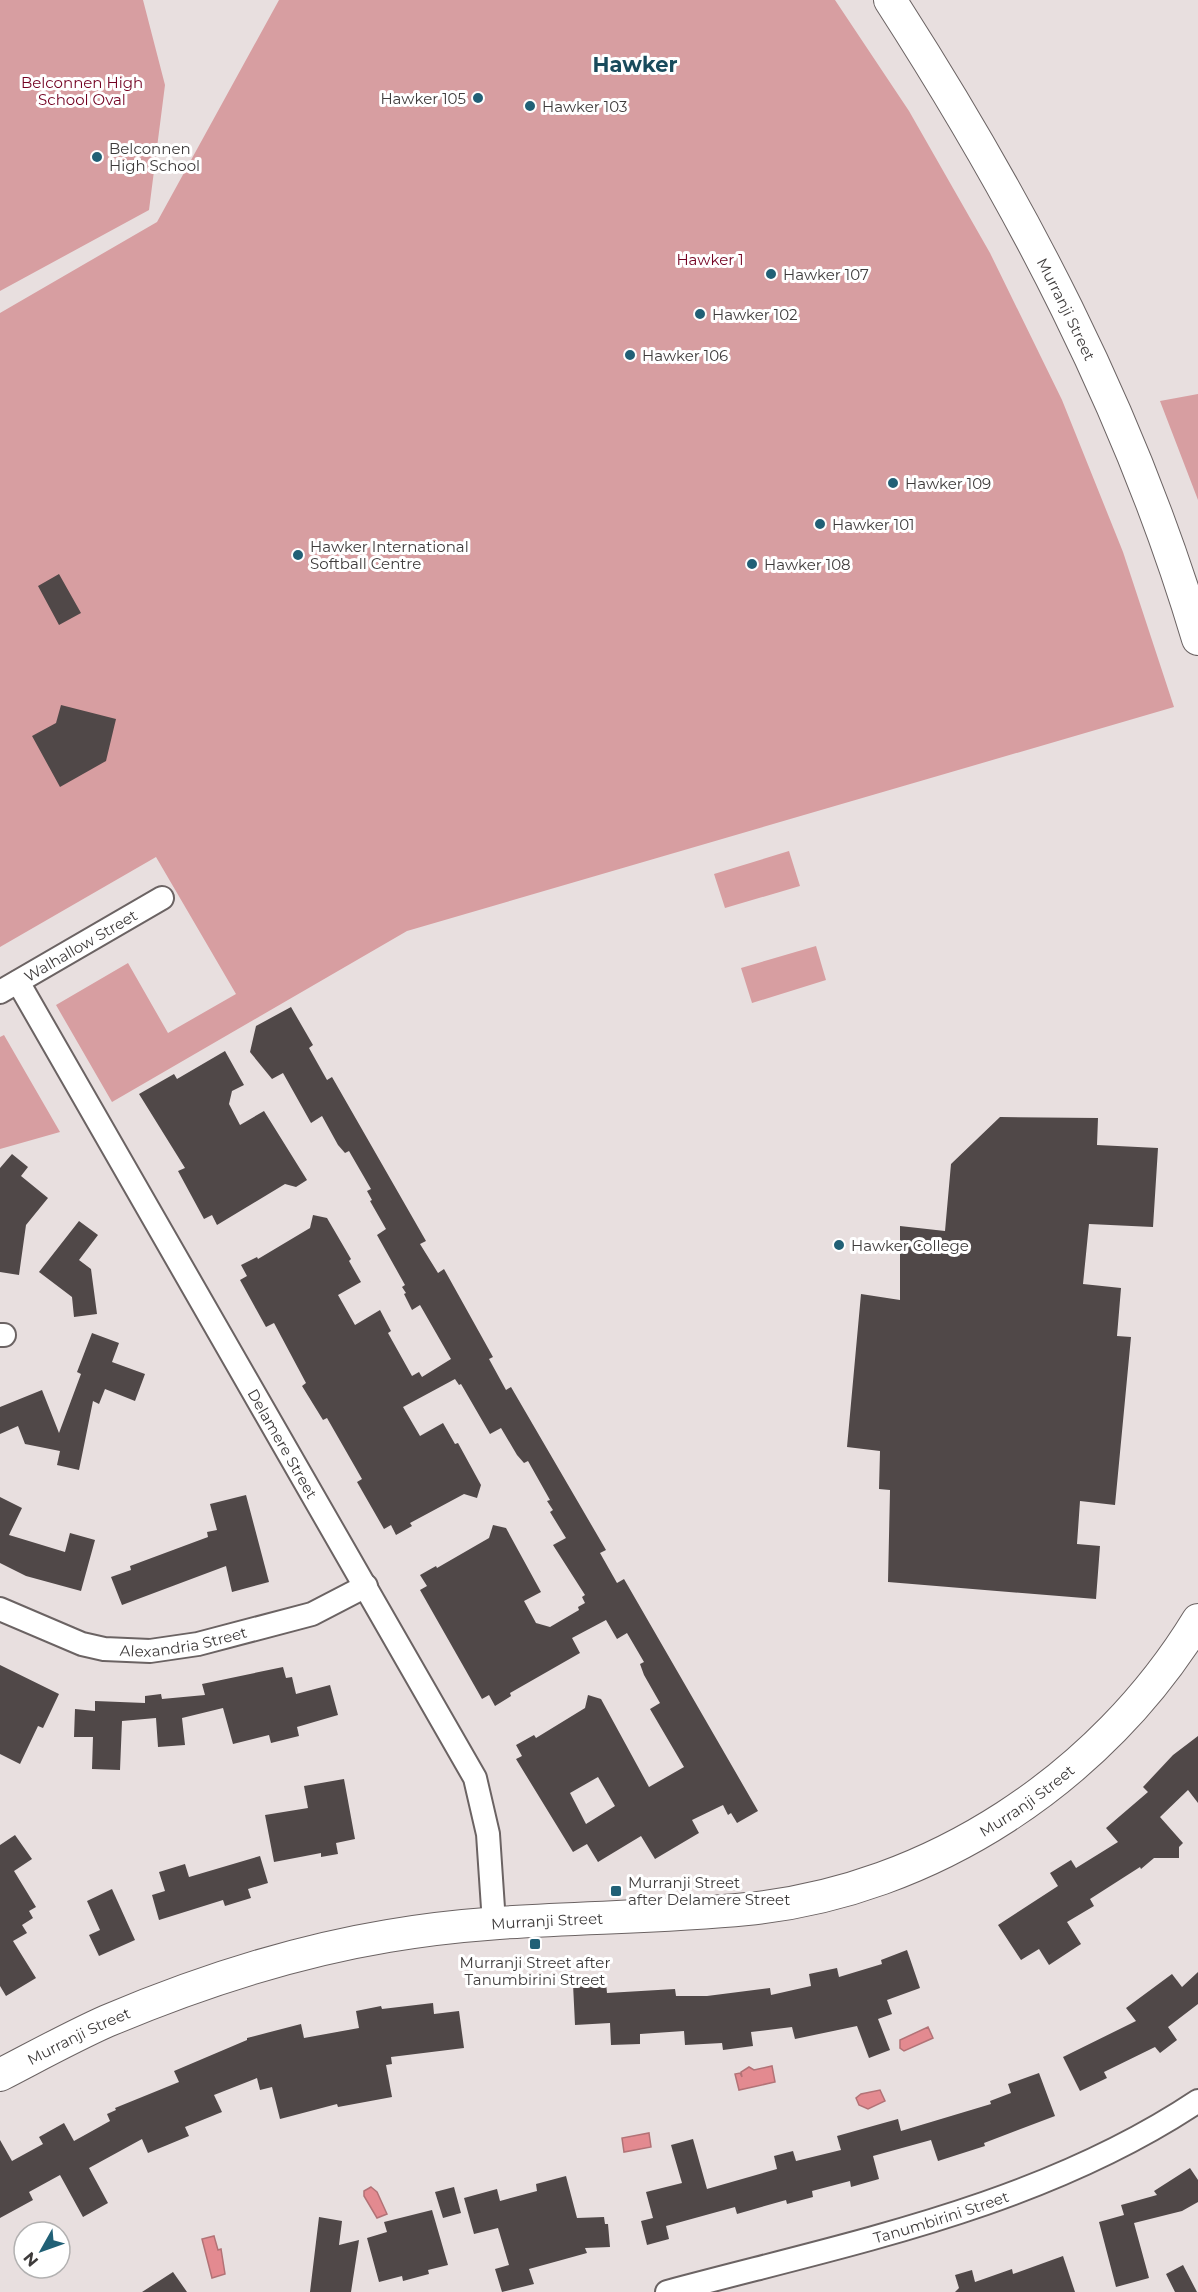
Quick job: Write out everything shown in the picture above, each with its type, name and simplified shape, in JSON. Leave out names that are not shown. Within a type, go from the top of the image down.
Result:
[{"type":"street","name":"Murranji Street","points":[[890,0],[1000,177],[1072,317],[1161,527],[1198,639]]},
{"type":"street","name":"Walhallow Street","points":[[9,987],[162,898]]},
{"type":"street","name":"Delamere Street","points":[[9,987],[366,1586],[475,1778],[488,1834],[494,1923]]},
{"type":"street","name":"Alexandria Street","points":[[0,1609],[82,1644],[150,1651],[198,1644],[312,1614],[366,1586]]},
{"type":"street","name":"Murranji Street","points":[[0,2075],[105,2022],[246,1970],[391,1935],[494,1923],[749,1909],[850,1889],[917,1865],[1012,1814],[1097,1746],[1146,1693],[1198,1620]]},
{"type":"street","name":"Tanumbirini Street","points":[[667,2292],[724,2285],[1004,2199],[1116,2149],[1198,2101]]},
{"type":"green space","name":"Belconnen High School Oval","points":[[0,0],[143,0],[165,85],[149,210],[0,291]]},
{"type":"green space","name":"Hawker 1","points":[[279,0],[835,0],[909,111],[990,253],[1062,400],[1123,552],[1174,707],[407,931],[112,1102],[56,1005],[128,963],[168,1033],[236,994],[156,857],[0,947],[0,313],[157,222]]},
{"type":"green space","points":[[1198,394],[1198,500],[1160,401]]},
{"type":"green space","points":[[789,851],[800,886],[725,908],[714,874]]},
{"type":"green space","points":[[816,946],[826,980],[752,1003],[741,968]]},
{"type":"green space","points":[[4,1035],[60,1132],[0,1149],[0,1037]]},
{"type":"shaded area","points":[[928,2027],[933,2038],[904,2051],[900,2048],[900,2040]]},
{"type":"shaded area","points":[[772,2066],[775,2082],[739,2090],[735,2074],[740,2073],[742,2077],[741,2072],[749,2067],[754,2070]]},
{"type":"shaded area","points":[[880,2090],[885,2101],[868,2109],[859,2105],[856,2098],[861,2094]]},
{"type":"shaded area","points":[[649,2133],[651,2147],[624,2152],[622,2138]]},
{"type":"shaded area","points":[[371,2187],[377,2192],[387,2214],[377,2218],[364,2196],[364,2191]]},
{"type":"shaded area","points":[[214,2236],[218,2250],[221,2249],[225,2274],[212,2278],[202,2239]]},
{"type":"building","points":[[59,574],[81,613],[59,625],[38,586]]},
{"type":"building","points":[[61,705],[116,719],[106,761],[60,787],[32,736],[56,723]]},
{"type":"building","points":[[291,1007],[313,1045],[309,1048],[327,1080],[332,1077],[426,1241],[420,1244],[438,1273],[444,1269],[493,1357],[489,1359],[506,1390],[511,1387],[606,1550],[600,1553],[617,1583],[624,1579],[758,1811],[737,1823],[731,1813],[728,1815],[723,1805],[692,1820],[699,1833],[655,1859],[641,1836],[598,1862],[587,1844],[573,1852],[516,1759],[522,1756],[516,1745],[534,1735],[536,1738],[585,1708],[588,1695],[601,1699],[649,1787],[684,1767],[650,1709],[660,1703],[644,1675],[640,1664],[644,1662],[627,1633],[617,1639],[606,1620],[572,1638],[580,1653],[510,1693],[511,1696],[495,1706],[489,1695],[482,1699],[420,1590],[427,1586],[420,1575],[436,1566],[437,1568],[489,1538],[493,1525],[506,1528],[541,1592],[524,1601],[536,1623],[550,1627],[579,1610],[578,1607],[585,1603],[582,1597],[585,1595],[553,1545],[566,1538],[550,1512],[553,1510],[547,1501],[550,1500],[528,1461],[524,1463],[517,1455],[501,1428],[490,1434],[461,1384],[459,1385],[455,1379],[403,1407],[420,1436],[443,1423],[455,1444],[458,1443],[481,1485],[477,1498],[464,1494],[410,1523],[412,1526],[396,1535],[391,1525],[384,1529],[357,1482],[362,1479],[327,1418],[323,1420],[302,1386],[306,1383],[274,1323],[266,1327],[240,1280],[247,1276],[241,1265],[257,1257],[258,1259],[310,1228],[313,1215],[327,1218],[351,1259],[349,1261],[361,1282],[338,1295],[355,1325],[380,1310],[391,1331],[388,1333],[412,1376],[419,1372],[422,1377],[451,1359],[420,1305],[412,1310],[404,1294],[406,1293],[402,1287],[405,1285],[377,1235],[386,1229],[370,1201],[372,1200],[367,1191],[371,1189],[349,1151],[345,1153],[338,1145],[322,1116],[311,1123],[283,1073],[272,1079],[250,1052],[256,1026]],"holes":[[[598,1777],[615,1806],[586,1824],[570,1793]]]},
{"type":"building","points":[[225,1051],[244,1085],[232,1091],[229,1104],[240,1125],[264,1111],[307,1180],[296,1187],[285,1184],[217,1225],[212,1215],[204,1219],[178,1171],[185,1168],[139,1094],[174,1074],[177,1079]]},
{"type":"building","points":[[1000,1117],[1098,1118],[1097,1145],[1158,1148],[1153,1227],[1089,1224],[1083,1284],[1121,1288],[1117,1336],[1131,1337],[1115,1505],[1080,1501],[1077,1544],[1100,1546],[1096,1599],[888,1582],[890,1490],[879,1489],[880,1451],[847,1447],[861,1294],[900,1300],[900,1226],[945,1231],[951,1164]]},
{"type":"building","points":[[12,1154],[28,1167],[21,1176],[48,1198],[26,1225],[19,1275],[0,1272],[0,1168]]},
{"type":"building","points":[[79,1221],[98,1235],[79,1260],[91,1269],[97,1314],[74,1317],[72,1297],[39,1272]]},
{"type":"building","points":[[92,1333],[119,1343],[112,1362],[145,1374],[135,1401],[105,1389],[99,1404],[93,1401],[79,1470],[57,1465],[60,1451],[25,1444],[18,1426],[0,1434],[0,1407],[42,1390],[59,1433],[81,1374],[77,1372]]},
{"type":"building","points":[[246,1495],[269,1582],[232,1592],[226,1566],[122,1605],[111,1577],[131,1570],[130,1566],[208,1537],[207,1532],[217,1530],[210,1504]]},
{"type":"building","points":[[0,1497],[22,1508],[9,1535],[65,1552],[70,1533],[95,1540],[81,1591],[26,1576],[0,1563]]},
{"type":"building","points":[[0,1665],[59,1694],[43,1728],[38,1726],[20,1764],[0,1754]]},
{"type":"building","points":[[283,1667],[286,1678],[292,1677],[296,1694],[330,1685],[338,1715],[297,1727],[299,1736],[271,1743],[269,1735],[233,1744],[223,1708],[182,1718],[185,1745],[158,1747],[156,1718],[122,1721],[120,1770],[92,1769],[93,1737],[74,1737],[75,1709],[95,1711],[95,1701],[145,1703],[145,1696],[161,1694],[162,1699],[205,1695],[202,1684]]},
{"type":"building","points":[[1198,1736],[1198,1803],[1188,1790],[1160,1817],[1183,1843],[1179,1847],[1179,1858],[1154,1858],[1141,1869],[1140,1867],[1090,1899],[1094,1906],[1067,1922],[1081,1944],[1049,1965],[1039,1949],[1021,1960],[998,1925],[1058,1886],[1050,1873],[1071,1860],[1076,1868],[1118,1842],[1106,1828],[1148,1792],[1143,1787],[1173,1755]]},
{"type":"building","points":[[344,1779],[355,1839],[336,1843],[338,1854],[321,1857],[321,1853],[274,1862],[265,1815],[308,1808],[304,1786]]},
{"type":"building","points":[[15,1835],[32,1859],[14,1871],[36,1907],[29,1911],[33,1918],[22,1925],[27,1933],[13,1941],[36,1978],[6,1996],[0,1986],[0,1845]]},
{"type":"building","points":[[260,1856],[268,1883],[248,1889],[251,1898],[225,1906],[223,1900],[159,1920],[152,1895],[165,1891],[159,1872],[185,1864],[189,1877]]},
{"type":"building","points":[[112,1889],[135,1940],[99,1956],[89,1935],[100,1930],[87,1901]]},
{"type":"building","points":[[907,1950],[920,1988],[887,2000],[892,2014],[878,2019],[890,2050],[869,2058],[857,2026],[795,2039],[792,2027],[751,2032],[753,2046],[723,2050],[722,2043],[685,2045],[684,2031],[640,2034],[640,2044],[611,2045],[610,2023],[575,2025],[573,1984],[606,1983],[607,1993],[675,1989],[676,1996],[707,1996],[770,1988],[771,1995],[811,1986],[809,1974],[837,1968],[839,1977],[882,1964],[881,1960]]},
{"type":"building","points":[[1198,1972],[1198,2004],[1168,2027],[1177,2040],[1160,2053],[1155,2047],[1104,2072],[1107,2078],[1080,2091],[1063,2057],[1136,2021],[1126,2008],[1172,1974],[1182,1987]]},
{"type":"building","points":[[433,2003],[434,2014],[459,2011],[464,2048],[391,2057],[392,2064],[386,2065],[392,2097],[338,2107],[337,2104],[280,2119],[272,2087],[260,2090],[257,2078],[214,2095],[222,2112],[185,2127],[189,2136],[148,2153],[142,2139],[89,2168],[108,2203],[83,2217],[60,2175],[29,2192],[33,2200],[0,2218],[0,2140],[12,2161],[43,2144],[39,2137],[64,2123],[74,2141],[110,2121],[107,2114],[116,2110],[115,2108],[179,2082],[174,2071],[247,2040],[247,2038],[301,2024],[304,2038],[359,2028],[356,2011],[381,2006],[382,2009]]},
{"type":"building","points":[[1039,2073],[1055,2116],[984,2143],[985,2146],[938,2161],[931,2140],[873,2156],[879,2179],[851,2187],[850,2181],[812,2191],[813,2197],[787,2204],[786,2200],[737,2214],[735,2207],[666,2226],[669,2239],[647,2245],[641,2221],[653,2218],[646,2192],[682,2183],[671,2145],[693,2139],[707,2189],[777,2169],[774,2156],[793,2151],[796,2161],[841,2150],[837,2136],[898,2119],[901,2131],[991,2104],[990,2101],[1011,2093],[1008,2084]]},
{"type":"building","points":[[1190,2168],[1198,2180],[1198,2202],[1182,2211],[1134,2223],[1149,2278],[1116,2287],[1099,2222],[1124,2215],[1121,2205],[1157,2195],[1154,2191]]},
{"type":"building","points":[[566,2176],[577,2218],[604,2217],[605,2224],[608,2224],[610,2247],[585,2248],[587,2253],[529,2269],[534,2284],[502,2292],[495,2269],[509,2265],[498,2228],[474,2234],[464,2198],[497,2189],[500,2201],[537,2191],[536,2184]]},
{"type":"building","points":[[454,2187],[461,2213],[443,2218],[435,2192]]},
{"type":"building","points":[[432,2210],[448,2265],[428,2270],[429,2274],[403,2281],[402,2276],[379,2282],[367,2238],[387,2232],[384,2222]]},
{"type":"building","points":[[319,2217],[342,2221],[339,2245],[359,2240],[351,2292],[310,2292]]},
{"type":"building","points":[[1063,2256],[1075,2292],[955,2292],[959,2288],[955,2275],[972,2270],[975,2282],[1012,2269],[1013,2274]]},
{"type":"building","points":[[1183,2265],[1197,2292],[1175,2292],[1166,2274]]},
{"type":"building","points":[[173,2272],[187,2292],[142,2292]]},
{"type":"place","name":"Hawker 105","points":[[478,98]]},
{"type":"place","name":"Hawker 103","points":[[530,106]]},
{"type":"place","name":"Belconnen High School","points":[[97,157]]},
{"type":"place","name":"Hawker 107","points":[[771,274]]},
{"type":"place","name":"Hawker 102","points":[[700,314]]},
{"type":"place","name":"Hawker 106","points":[[630,355]]},
{"type":"place","name":"Hawker 109","points":[[893,483]]},
{"type":"place","name":"Hawker 101","points":[[820,524]]},
{"type":"place","name":"Hawker International Softball Centre","points":[[298,555]]},
{"type":"place","name":"Hawker 108","points":[[752,564]]},
{"type":"place","name":"Hawker College","points":[[839,1245]]},
{"type":"place","name":"Murranji Street after Delamere Street","points":[[616,1891]]},
{"type":"place","name":"Murranji Street after Tanumbirini Street","points":[[535,1944]]},
{"type":"district","name":"Hawker","points":[[635,64]]}]
